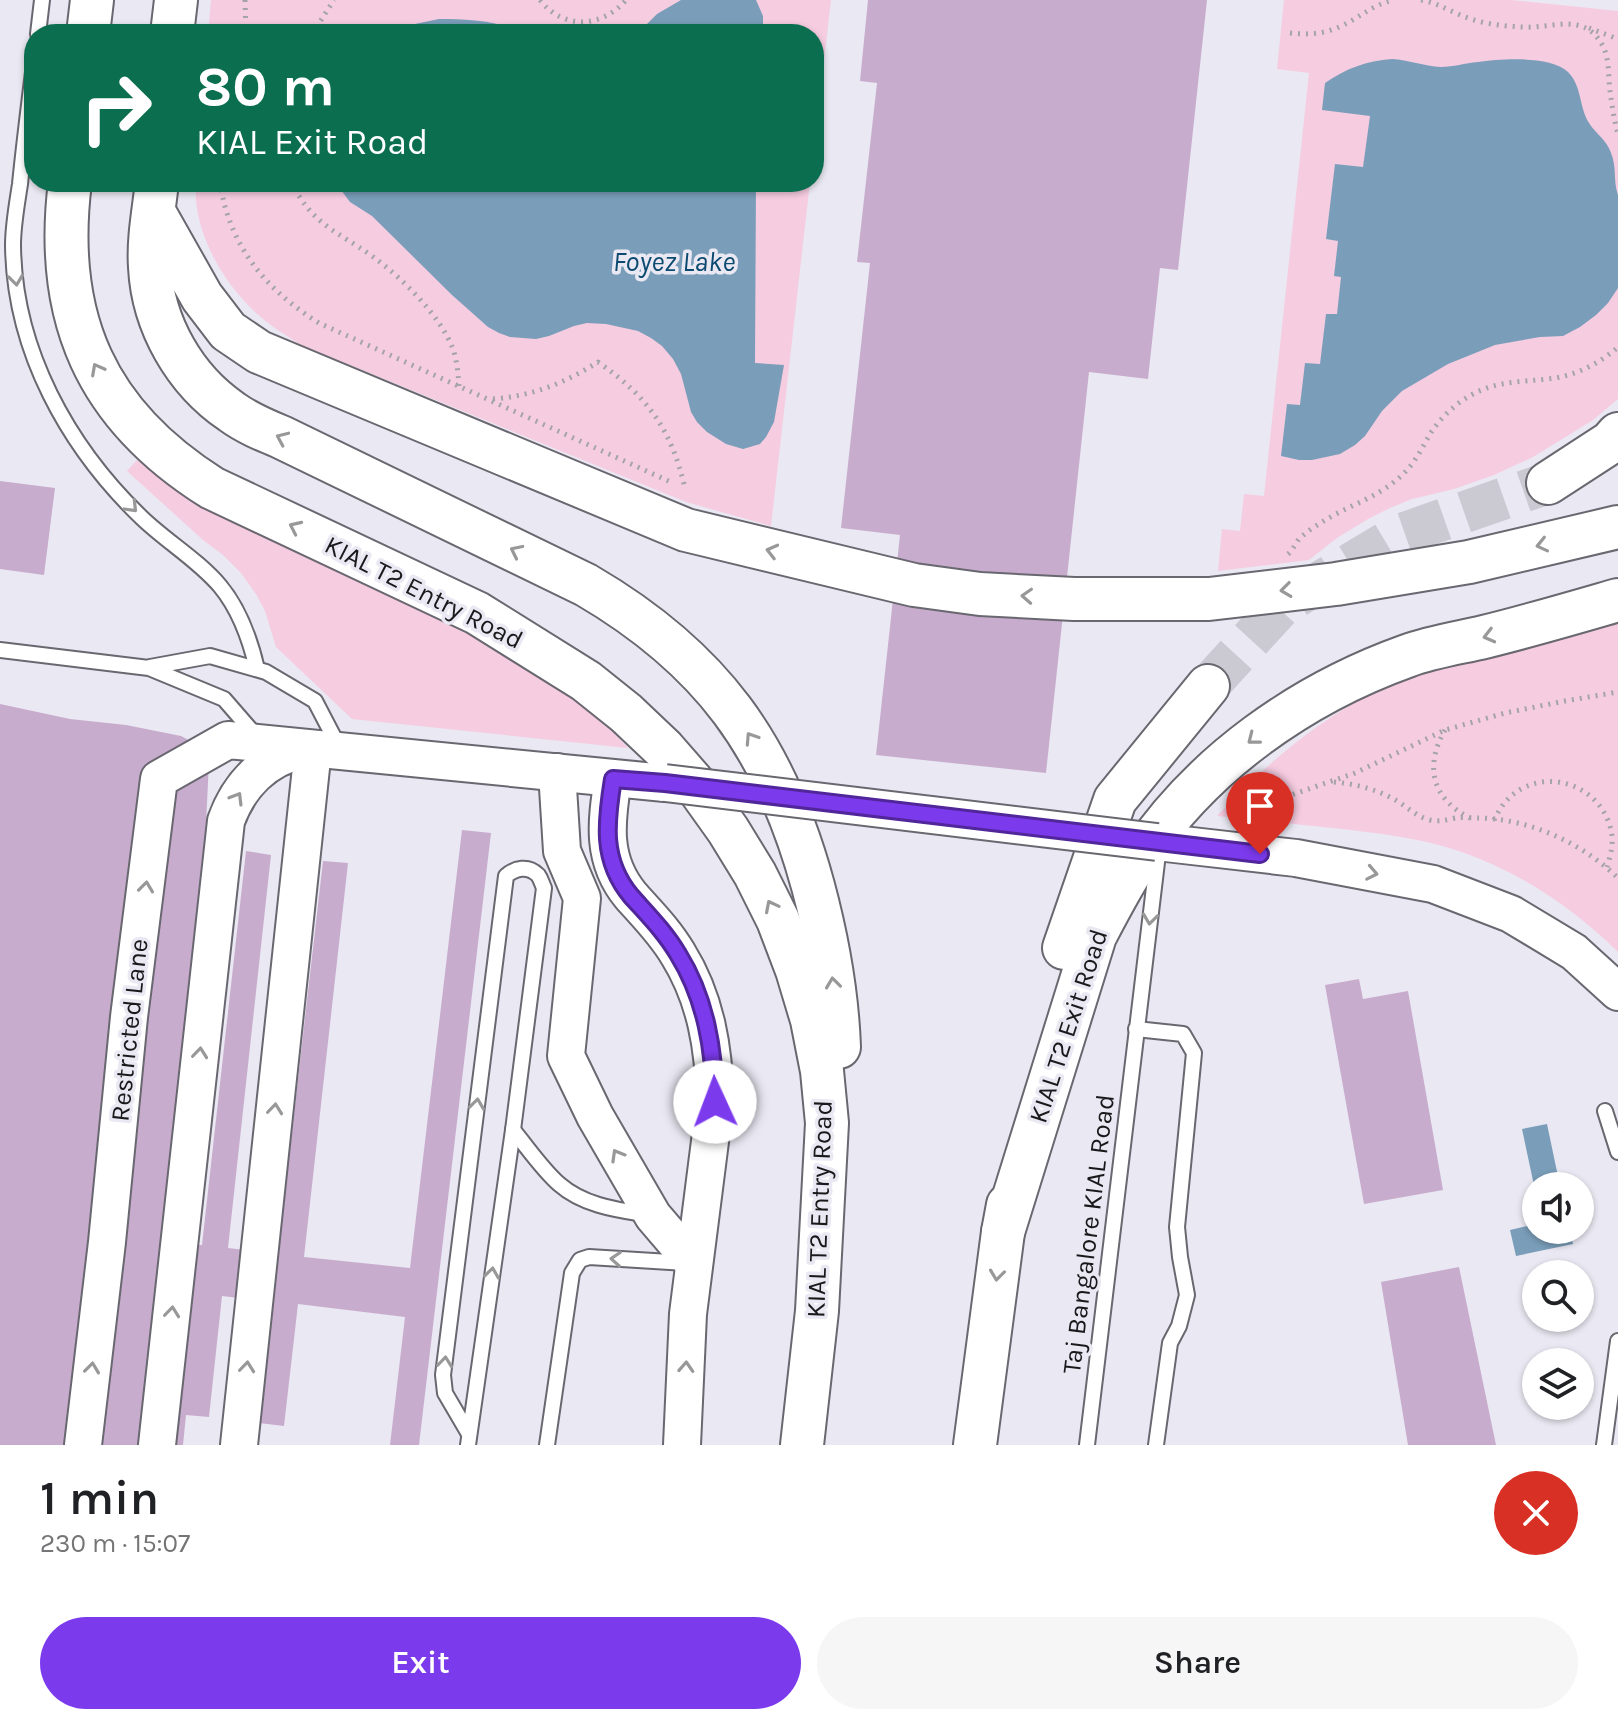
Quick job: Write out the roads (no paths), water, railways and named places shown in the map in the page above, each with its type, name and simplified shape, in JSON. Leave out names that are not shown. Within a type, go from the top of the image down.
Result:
[{"type":"main road","points":[[89,24],[92,0]]},
{"type":"main road","points":[[173,24],[176,0]]},
{"type":"main road","name":"KIAL T2 Entry Road","points":[[69,192],[66,266],[79,330],[110,393],[131,422],[155,447],[212,488],[477,613],[586,681],[664,749],[698,788],[755,874],[783,933],[812,1020],[822,1071],[827,1123],[817,1311],[802,1445]]},
{"type":"main road","points":[[156,197],[150,241],[150,270],[155,299],[177,353],[192,376],[211,396],[256,427],[618,603],[658,633],[704,676],[753,740],[775,778],[793,819],[822,918],[833,976],[839,1036],[839,1134],[817,1311]]},
{"type":"main road","points":[[156,197],[202,297],[228,331],[259,352],[686,530],[914,585],[980,594],[1074,599],[1209,599],[1336,584],[1469,562],[1618,527]]},
{"type":"main road","points":[[1548,483],[1611,442],[1618,434]]},
{"type":"main road","name":"KIAL T2 Exit Road","points":[[1003,1232],[1095,936],[1116,894],[1142,854],[1170,817],[1202,783],[1274,723],[1340,684],[1375,668],[1411,654],[1618,600]]},
{"type":"main road","name":"KIAL T2 Exit Road","points":[[975,1445],[1003,1232],[1054,978],[1115,800],[1208,686]]},
{"type":"main road","name":"Restricted Lane","points":[[83,1445],[129,1017],[159,779],[228,740],[665,783],[1296,858],[1433,884],[1511,914],[1574,952],[1618,992]]},
{"type":"main road","points":[[157,1445],[226,821],[233,803],[256,773],[283,756],[327,750],[239,1445]]},
{"type":"main road","points":[[557,772],[562,851],[582,898],[566,1056],[595,1116],[653,1216],[694,1264]]},
{"type":"main road","points":[[613,779],[607,818],[607,840],[612,862],[620,880],[663,931],[693,981],[703,1008],[714,1070],[715,1102],[688,1314],[682,1445]]},
{"type":"lane","points":[[39,24],[42,0]]},
{"type":"lane","points":[[24,149],[13,243],[15,278],[21,314],[42,378],[56,406],[114,489],[141,517],[205,571],[227,596],[244,625],[257,669]]},
{"type":"lane","points":[[0,650],[149,668],[224,699],[262,744]]},
{"type":"lane","points":[[149,668],[210,656],[266,672],[315,701],[327,750]]},
{"type":"lane","name":"Taj Bangalore KIAL Road","points":[[1087,1445],[1158,842]]},
{"type":"lane","points":[[526,868],[537,874],[544,888],[468,1439],[445,1393],[443,1375],[506,876],[513,870],[526,868]]},
{"type":"lane","points":[[1136,1029],[1183,1034],[1194,1053],[1177,1227],[1187,1295],[1179,1326],[1170,1343],[1156,1445]]},
{"type":"lane","points":[[1605,1111],[1618,1152]]},
{"type":"lane","points":[[513,1130],[560,1185],[584,1200],[612,1210],[653,1216]]},
{"type":"lane","points":[[547,1445],[572,1273],[580,1260],[589,1257],[694,1264]]},
{"type":"lane","points":[[1604,1445],[1618,1341]]},
{"type":"water","points":[[681,0],[756,0],[763,24],[647,24],[657,14]]},
{"type":"water","points":[[439,19],[495,24],[415,24]]},
{"type":"water","points":[[1392,59],[1441,67],[1512,59],[1550,63],[1568,72],[1576,84],[1589,123],[1607,144],[1613,158],[1618,195],[1618,288],[1596,315],[1563,336],[1495,345],[1448,364],[1402,391],[1382,411],[1365,436],[1340,454],[1312,460],[1281,456],[1287,404],[1300,405],[1305,363],[1320,364],[1326,314],[1337,314],[1341,277],[1334,276],[1338,241],[1326,239],[1335,164],[1363,167],[1370,116],[1322,110],[1325,83],[1357,66]]},
{"type":"water","name":"Foyez Lake","points":[[342,192],[756,192],[755,363],[784,365],[774,422],[766,437],[760,444],[743,449],[726,444],[707,432],[691,412],[681,374],[673,359],[662,346],[638,331],[587,323],[536,339],[510,337],[488,327],[372,216],[350,202]]},
{"type":"water","points":[[1547,1124],[1557,1172],[1531,1172],[1522,1129]]},
{"type":"water","points":[[1522,1227],[1522,1244],[1573,1244],[1516,1256],[1510,1230]]},
{"type":"tunnel","points":[[1208,686],[1282,605],[1399,535],[1548,483]]}]
